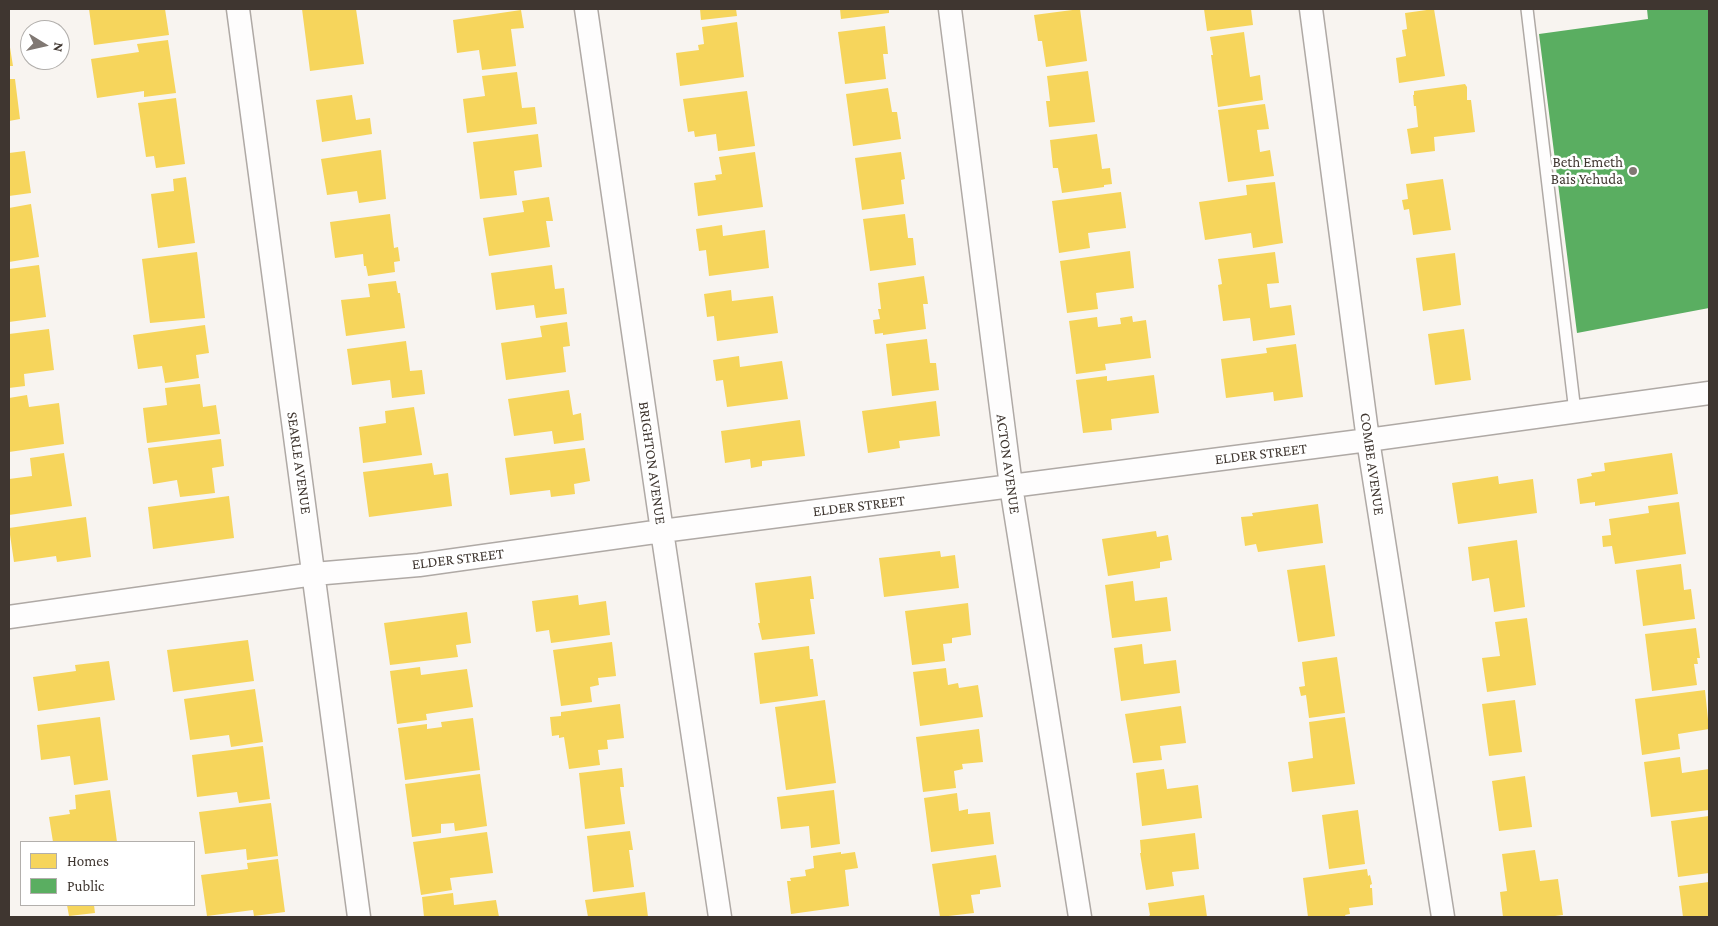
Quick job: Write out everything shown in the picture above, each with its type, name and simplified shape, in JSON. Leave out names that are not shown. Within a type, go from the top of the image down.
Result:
[{"type":"street","name":"SEARLE AVENUE","points":[[238,9],[359,917]]},
{"type":"street","name":"BRIGHTON AVENUE","points":[[586,9],[720,917]]},
{"type":"street","name":"ACTON AVENUE","points":[[950,9],[1011,486],[1080,917]]},
{"type":"street","name":"COMBE AVENUE","points":[[1311,9],[1368,440],[1443,917]]},
{"type":"street","name":"ELDER STREET","points":[[9,617],[314,574],[419,565],[662,531],[1368,440],[1709,393]]},
{"type":"lane","points":[[1527,9],[1575,412]]},
{"type":"building: Homes","points":[[89,9],[165,9],[169,35],[94,45]]},
{"type":"building: Homes","points":[[302,9],[356,9],[364,64],[310,71]]},
{"type":"building: Homes","points":[[700,9],[736,9],[737,16],[701,20]]},
{"type":"building: Homes","points":[[840,9],[889,9],[889,13],[841,19]]},
{"type":"building: Homes","points":[[1080,9],[1087,61],[1046,67],[1042,41],[1038,41],[1034,15]]},
{"type":"building: Homes","points":[[1204,9],[1251,9],[1253,25],[1207,31]]},
{"type":"building: Homes","points":[[1434,9],[1445,76],[1399,83],[1396,58],[1406,56],[1402,30],[1407,29],[1405,13]]},
{"type":"building: Homes","points":[[521,10],[524,28],[511,29],[516,66],[482,70],[479,50],[457,53],[453,20]]},
{"type":"building: Homes","points":[[737,22],[744,77],[680,86],[676,53],[699,50],[698,45],[704,44],[702,27]]},
{"type":"building: Homes","points":[[885,26],[888,54],[883,54],[886,79],[845,84],[838,32]]},
{"type":"building: Homes","points":[[1244,32],[1250,77],[1260,75],[1263,100],[1218,107],[1210,37]]},
{"type":"building: Homes","points":[[168,40],[176,93],[144,97],[144,91],[97,98],[91,59],[139,52],[137,44]]},
{"type":"building: Homes","points":[[9,41],[13,66],[9,66]]},
{"type":"building: Homes","points":[[1088,71],[1095,122],[1049,127],[1046,101],[1050,101],[1047,76]]},
{"type":"building: Homes","points":[[517,72],[522,108],[535,107],[537,124],[467,133],[463,99],[485,96],[482,76]]},
{"type":"building: Homes","points":[[9,79],[15,79],[20,119],[9,121]]},
{"type":"building: Homes","points":[[1465,84],[1467,87],[1467,100],[1471,100],[1475,132],[1434,137],[1435,151],[1411,154],[1407,129],[1418,127],[1416,106],[1414,106],[1414,91]]},
{"type":"building: Homes","points":[[888,88],[892,112],[897,112],[901,139],[853,146],[846,94]]},
{"type":"building: Homes","points":[[747,91],[755,146],[718,151],[716,134],[695,137],[694,131],[688,132],[683,99]]},
{"type":"building: Homes","points":[[352,95],[356,120],[370,118],[372,134],[322,142],[316,100]]},
{"type":"building: Homes","points":[[176,98],[185,164],[156,168],[154,156],[146,157],[138,103]]},
{"type":"building: Homes","points":[[1265,104],[1269,129],[1257,130],[1260,152],[1270,150],[1274,176],[1228,182],[1218,110]]},
{"type":"building: Homes","points":[[538,134],[542,167],[514,171],[517,195],[480,199],[473,142]]},
{"type":"building: Homes","points":[[1097,134],[1102,169],[1110,168],[1112,184],[1104,185],[1104,187],[1062,193],[1058,168],[1053,168],[1050,140]]},
{"type":"building: Homes","points":[[381,150],[386,199],[359,203],[357,191],[327,195],[321,159]]},
{"type":"building: Homes","points":[[25,151],[31,193],[9,196],[9,153]]},
{"type":"building: Homes","points":[[755,152],[763,207],[698,216],[694,183],[716,180],[715,175],[722,174],[719,157]]},
{"type":"building: Homes","points":[[901,152],[905,179],[901,180],[904,204],[862,210],[855,158]]},
{"type":"building: Homes","points":[[186,177],[195,243],[158,248],[151,194],[174,191],[173,179]]},
{"type":"building: Homes","points":[[1443,179],[1451,230],[1413,235],[1409,209],[1404,210],[1402,200],[1408,199],[1406,184]]},
{"type":"building: Homes","points":[[1275,182],[1283,243],[1253,248],[1251,233],[1205,240],[1199,202],[1247,195],[1246,185]]},
{"type":"building: Homes","points":[[1121,192],[1126,228],[1088,233],[1090,248],[1059,253],[1052,201]]},
{"type":"building: Homes","points":[[549,197],[553,221],[546,221],[550,247],[489,256],[483,218],[524,212],[522,201]]},
{"type":"building: Homes","points":[[31,204],[39,257],[9,262],[9,208]]},
{"type":"building: Homes","points":[[390,214],[394,248],[398,247],[400,261],[394,262],[395,272],[368,276],[366,266],[364,266],[363,254],[335,258],[330,222]]},
{"type":"building: Homes","points":[[905,214],[908,238],[913,238],[916,265],[870,271],[863,219]]},
{"type":"building: Homes","points":[[722,225],[723,236],[765,230],[769,268],[709,276],[706,250],[699,251],[696,229]]},
{"type":"building: Homes","points":[[1130,251],[1134,288],[1096,293],[1098,309],[1067,313],[1060,261]]},
{"type":"building: Homes","points":[[197,252],[205,318],[150,323],[142,259]]},
{"type":"building: Homes","points":[[1275,252],[1279,283],[1267,284],[1270,308],[1291,305],[1295,335],[1253,341],[1250,318],[1223,321],[1218,285],[1222,284],[1218,259]]},
{"type":"building: Homes","points":[[1455,253],[1461,305],[1423,311],[1416,258]]},
{"type":"building: Homes","points":[[39,265],[46,317],[9,322],[9,269]]},
{"type":"building: Homes","points":[[552,265],[555,289],[564,288],[567,314],[536,318],[534,305],[496,310],[491,273]]},
{"type":"building: Homes","points":[[924,276],[928,304],[923,304],[926,329],[883,335],[883,333],[875,334],[873,320],[880,319],[878,309],[881,309],[878,283]]},
{"type":"building: Homes","points":[[396,281],[398,293],[400,293],[405,328],[346,336],[341,300],[370,297],[368,284]]},
{"type":"building: Homes","points":[[731,290],[732,301],[773,296],[778,333],[717,341],[714,316],[707,317],[704,294]]},
{"type":"building: Homes","points":[[1132,316],[1133,322],[1146,320],[1151,358],[1105,364],[1106,370],[1076,374],[1069,321],[1097,317],[1098,327],[1121,324],[1120,318]]},
{"type":"building: Homes","points":[[567,322],[570,346],[563,347],[566,372],[506,380],[501,343],[542,337],[540,326]]},
{"type":"building: Homes","points":[[205,325],[209,353],[196,355],[199,378],[165,383],[162,366],[138,369],[133,335]]},
{"type":"building: Homes","points":[[49,329],[54,370],[24,374],[25,386],[9,388],[9,334]]},
{"type":"building: Homes","points":[[1464,329],[1471,380],[1435,385],[1428,334]]},
{"type":"building: Homes","points":[[927,339],[930,363],[936,363],[939,390],[892,396],[886,344]]},
{"type":"building: Homes","points":[[406,341],[410,371],[422,370],[425,394],[392,398],[390,380],[352,385],[347,349]]},
{"type":"building: Homes","points":[[1296,344],[1303,397],[1274,401],[1273,392],[1226,398],[1221,359],[1267,353],[1266,348]]},
{"type":"building: Homes","points":[[739,356],[740,367],[782,361],[788,399],[727,407],[723,380],[716,381],[713,360]]},
{"type":"building: Homes","points":[[1154,375],[1159,413],[1111,419],[1112,430],[1083,433],[1076,380],[1107,376],[1107,381]]},
{"type":"building: Homes","points":[[200,384],[203,407],[216,405],[220,434],[147,443],[143,408],[167,405],[165,388]]},
{"type":"building: Homes","points":[[569,390],[573,415],[581,413],[584,440],[554,444],[552,431],[514,436],[508,399]]},
{"type":"building: Homes","points":[[27,395],[29,407],[59,403],[64,444],[9,452],[9,398]]},
{"type":"building: Homes","points":[[936,401],[940,436],[899,441],[900,448],[868,453],[862,411]]},
{"type":"building: Homes","points":[[414,407],[422,455],[363,463],[359,427],[386,423],[385,411]]},
{"type":"building: Homes","points":[[800,420],[805,456],[762,461],[762,466],[751,468],[750,459],[725,463],[721,431]]},
{"type":"building: Homes","points":[[221,439],[224,466],[212,468],[215,493],[180,497],[177,480],[153,484],[148,448]]},
{"type":"building: Homes","points":[[585,448],[590,481],[574,484],[575,494],[551,497],[550,490],[510,495],[505,458]]},
{"type":"building: Homes","points":[[64,453],[72,506],[9,515],[9,479],[32,476],[30,458]]},
{"type":"building: Homes","points":[[1672,453],[1678,494],[1595,506],[1595,502],[1580,504],[1577,479],[1592,476],[1591,473],[1605,471],[1604,463]]},
{"type":"building: Homes","points":[[432,463],[434,475],[448,473],[452,506],[369,517],[363,472]]},
{"type":"building: Homes","points":[[1498,476],[1499,484],[1533,479],[1537,513],[1458,524],[1452,483]]},
{"type":"building: Homes","points":[[229,496],[234,538],[153,549],[148,507]]},
{"type":"building: Homes","points":[[1679,502],[1686,554],[1615,564],[1612,546],[1603,547],[1602,536],[1611,535],[1609,519],[1649,513],[1648,506]]},
{"type":"building: Homes","points":[[1318,504],[1323,543],[1258,552],[1256,544],[1245,546],[1241,517],[1253,516],[1252,513]]},
{"type":"building: Homes","points":[[86,517],[91,557],[57,562],[56,556],[14,562],[9,528]]},
{"type":"building: Homes","points":[[1156,531],[1157,537],[1168,535],[1172,560],[1160,562],[1160,568],[1108,576],[1102,539]]},
{"type":"building: Homes","points":[[1517,540],[1525,607],[1494,612],[1489,578],[1472,581],[1468,547]]},
{"type":"building: Homes","points":[[940,551],[941,557],[955,555],[959,588],[884,597],[879,558]]},
{"type":"building: Homes","points":[[1681,564],[1684,590],[1691,589],[1695,619],[1643,626],[1636,570]]},
{"type":"building: Homes","points":[[1325,565],[1335,636],[1298,642],[1287,570]]},
{"type":"building: Homes","points":[[811,576],[814,599],[810,599],[815,634],[762,640],[758,623],[760,623],[755,583]]},
{"type":"building: Homes","points":[[1133,581],[1135,601],[1167,597],[1171,631],[1112,638],[1105,585]]},
{"type":"building: Homes","points":[[578,595],[579,605],[606,601],[610,635],[551,643],[549,630],[536,632],[532,601]]},
{"type":"building: Homes","points":[[968,603],[971,635],[952,638],[952,643],[943,644],[945,661],[912,665],[905,611]]},
{"type":"building: Homes","points":[[467,612],[471,643],[456,645],[458,657],[390,665],[384,623]]},
{"type":"building: Homes","points":[[1527,618],[1536,685],[1487,692],[1482,658],[1500,656],[1495,622]]},
{"type":"building: Homes","points":[[1696,628],[1700,658],[1697,658],[1698,664],[1694,664],[1697,685],[1652,691],[1645,634]]},
{"type":"building: Homes","points":[[248,640],[254,681],[173,692],[167,650]]},
{"type":"building: Homes","points":[[612,642],[616,676],[598,678],[599,685],[590,687],[592,702],[561,706],[553,650]]},
{"type":"building: Homes","points":[[1142,644],[1144,664],[1176,660],[1180,693],[1121,701],[1114,648]]},
{"type":"building: Homes","points":[[809,646],[810,659],[813,659],[818,696],[760,704],[754,653]]},
{"type":"building: Homes","points":[[1337,657],[1345,713],[1309,718],[1306,695],[1301,696],[1299,687],[1305,686],[1302,662]]},
{"type":"building: Homes","points":[[109,661],[115,700],[38,711],[33,677],[76,671],[75,665]]},
{"type":"building: Homes","points":[[420,667],[421,675],[467,669],[473,707],[426,714],[427,720],[397,724],[390,671]]},
{"type":"building: Homes","points":[[946,668],[948,685],[958,683],[959,688],[978,685],[983,717],[920,726],[913,672]]},
{"type":"building: Homes","points":[[255,689],[263,742],[231,747],[229,735],[190,740],[184,699]]},
{"type":"building: Homes","points":[[1705,690],[1709,729],[1678,734],[1680,749],[1642,755],[1635,699]]},
{"type":"building: Homes","points":[[825,700],[836,783],[786,790],[775,707]]},
{"type":"building: Homes","points":[[1515,700],[1522,752],[1489,756],[1482,704]]},
{"type":"building: Homes","points":[[620,704],[624,738],[607,740],[608,749],[598,750],[600,765],[569,769],[564,737],[559,738],[559,735],[552,736],[550,717],[561,716],[561,712]]},
{"type":"building: Homes","points":[[1181,706],[1186,743],[1160,746],[1162,760],[1133,763],[1125,714]]},
{"type":"building: Homes","points":[[100,717],[108,780],[74,785],[70,756],[41,760],[37,725]]},
{"type":"building: Homes","points":[[1345,717],[1355,784],[1292,792],[1288,762],[1313,758],[1309,722]]},
{"type":"building: Homes","points":[[473,718],[480,770],[405,780],[398,728],[427,724],[427,729],[442,727],[441,722]]},
{"type":"building: Homes","points":[[979,729],[983,762],[962,764],[963,769],[954,771],[956,788],[923,792],[916,737]]},
{"type":"building: Homes","points":[[263,746],[270,799],[239,803],[237,792],[197,797],[192,755]]},
{"type":"building: Homes","points":[[1680,757],[1682,773],[1709,769],[1709,810],[1651,817],[1644,762]]},
{"type":"building: Homes","points":[[622,768],[624,787],[620,787],[625,824],[585,829],[579,773]]},
{"type":"building: Homes","points":[[1164,769],[1167,789],[1198,785],[1202,818],[1142,826],[1136,773]]},
{"type":"building: Homes","points":[[480,774],[487,826],[455,831],[454,823],[441,824],[441,833],[412,837],[405,784]]},
{"type":"building: Homes","points":[[1525,776],[1532,827],[1499,831],[1492,781]]},
{"type":"building: Homes","points":[[110,790],[117,841],[53,841],[49,817],[70,814],[69,810],[76,809],[75,795]]},
{"type":"building: Homes","points":[[834,790],[840,844],[811,848],[809,826],[781,829],[777,797]]},
{"type":"building: Homes","points":[[957,793],[959,811],[968,809],[968,814],[990,812],[994,844],[931,852],[924,798]]},
{"type":"building: Homes","points":[[271,803],[278,856],[247,860],[246,849],[205,854],[199,812]]},
{"type":"building: Homes","points":[[1358,810],[1365,864],[1329,869],[1322,815]]},
{"type":"building: Homes","points":[[1709,816],[1709,873],[1678,877],[1671,821]]},
{"type":"building: Homes","points":[[630,831],[633,850],[629,850],[634,887],[593,892],[587,836]]},
{"type":"building: Homes","points":[[487,832],[493,873],[450,878],[452,890],[421,895],[413,842]]},
{"type":"building: Homes","points":[[1195,833],[1199,869],[1172,872],[1174,886],[1146,890],[1140,853],[1140,840]]},
{"type":"building: Homes","points":[[1535,850],[1540,881],[1558,879],[1563,915],[1503,917],[1500,892],[1507,891],[1502,854]]},
{"type":"building: Homes","points":[[841,852],[841,854],[855,852],[858,868],[845,870],[849,906],[791,914],[787,881],[791,881],[790,878],[806,876],[805,870],[814,868],[813,856]]},
{"type":"building: Homes","points":[[996,855],[1001,887],[980,890],[980,894],[971,895],[974,913],[940,917],[932,864]]},
{"type":"building: Homes","points":[[278,859],[285,912],[254,916],[253,910],[207,916],[201,875],[248,869],[247,863]]},
{"type":"building: Homes","points":[[1367,869],[1372,884],[1370,888],[1372,888],[1373,905],[1349,908],[1350,914],[1345,915],[1346,917],[1308,917],[1303,878]]},
{"type":"building: Homes","points":[[1709,882],[1709,917],[1683,917],[1679,886]]},
{"type":"building: Homes","points":[[645,892],[648,917],[588,917],[585,900]]},
{"type":"building: Homes","points":[[453,893],[454,905],[496,900],[499,917],[424,917],[422,897]]},
{"type":"building: Homes","points":[[1204,895],[1207,917],[1148,917],[1150,915],[1148,903]]},
{"type":"building: Homes","points":[[67,906],[94,906],[95,913],[69,916]]},
{"type":"building: Public","name":"Beth Emeth Bais Yehuda","points":[[1647,9],[1709,9],[1709,308],[1577,333],[1539,34],[1648,19]]},
{"type":"place","name":"Beth Emeth Bais Yehuda","points":[[1633,171]]}]
